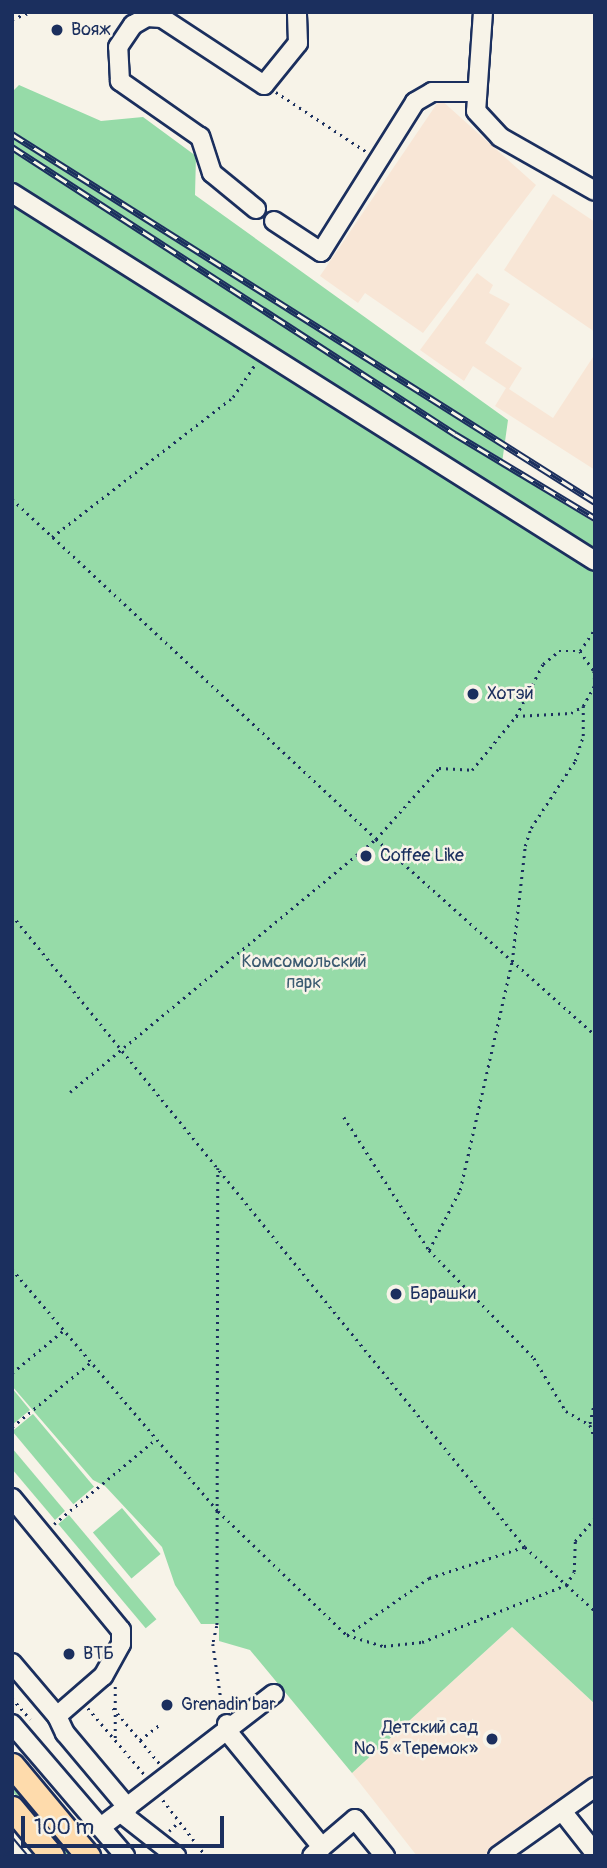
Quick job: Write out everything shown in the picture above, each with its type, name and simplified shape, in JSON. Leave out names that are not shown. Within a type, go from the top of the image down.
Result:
[{"type":"main road","points":[[12,1765],[88,1856]]},
{"type":"main road","points":[[12,1808],[52,1856]]},
{"type":"street","points":[[256,209],[212,173],[200,137],[120,81],[118,47],[133,25],[146,17],[162,18],[264,85],[298,43],[297,12]]},
{"type":"street","points":[[483,12],[475,92],[476,111],[500,137],[595,191]]},
{"type":"street","points":[[274,221],[321,252],[415,102],[432,92],[475,92]]},
{"type":"street","points":[[12,193],[595,561]]},
{"type":"street","points":[[12,1498],[118,1625],[122,1639],[100,1679],[57,1716]]},
{"type":"street","points":[[12,1663],[57,1716],[65,1733],[125,1810],[176,1856]]},
{"type":"street","points":[[101,1827],[170,1776],[230,1725],[274,1694]]},
{"type":"street","points":[[12,1724],[125,1856]]},
{"type":"street","points":[[230,1725],[317,1851],[355,1819],[384,1856]]},
{"type":"street","points":[[498,1856],[595,1787]]},
{"type":"street","points":[[562,1811],[595,1853]]},
{"type":"path","points":[[12,19],[31,12]]},
{"type":"path","points":[[264,85],[379,160]]},
{"type":"path","points":[[52,537],[233,397],[264,352]]},
{"type":"path","points":[[12,499],[376,839],[595,1035]]},
{"type":"path","points":[[70,1092],[376,839],[439,768],[472,770],[516,716],[551,656],[580,651],[595,629]]},
{"type":"path","points":[[429,1250],[460,1189],[512,962],[525,846],[531,828],[575,761],[583,736],[583,706],[595,683],[594,671],[580,651]]},
{"type":"path","points":[[516,716],[571,713],[583,706]]},
{"type":"path","points":[[12,915],[525,1547],[595,1611]]},
{"type":"path","points":[[344,1116],[429,1250],[534,1358],[566,1411],[590,1425]]},
{"type":"path","points":[[218,1167],[217,1626],[213,1644],[221,1699],[230,1725]]},
{"type":"path","points":[[12,1269],[218,1511],[347,1635],[384,1646],[422,1642],[566,1585],[574,1572],[575,1541],[595,1518]]},
{"type":"path","points":[[12,1373],[64,1330]]},
{"type":"path","points":[[12,1427],[91,1362]]},
{"type":"path","points":[[595,1401],[590,1425],[595,1439]]},
{"type":"path","points":[[43,1534],[156,1439]]},
{"type":"path","points":[[347,1635],[429,1578],[525,1547]]},
{"type":"path","points":[[115,1740],[113,1708],[118,1650]]},
{"type":"path","points":[[113,1708],[170,1776]]},
{"type":"path","points":[[140,1740],[159,1725]]},
{"type":"path","points":[[167,1833],[179,1822]]},
{"type":"shaded area","points":[[440,99],[536,185],[423,333],[365,293],[358,303],[320,276]]},
{"type":"shaded area","points":[[553,194],[595,222],[595,332],[504,270]]},
{"type":"shaded area","points":[[477,273],[493,285],[489,293],[510,304],[485,343],[522,368],[509,389],[553,418],[595,354],[595,470],[495,406],[506,388],[473,366],[464,381],[420,350]]},
{"type":"shaded area","name":"Детский сад № 5 «Теремок»","points":[[512,1627],[595,1704],[595,1777],[489,1856],[417,1856],[352,1773]]},
{"type":"green space","name":"Комсомольский парк","points":[[19,85],[101,121],[143,117],[196,156],[195,195],[508,420],[502,463],[595,523],[595,1704],[512,1627],[352,1773],[250,1650],[219,1641],[219,1624],[201,1624],[175,1585],[162,1547],[105,1486],[93,1480],[12,1386],[12,92]]},
{"type":"green space","points":[[12,1388],[30,1410],[12,1425]]},
{"type":"green space","points":[[33,1414],[94,1487],[73,1504],[12,1431]]},
{"type":"green space","points":[[12,1448],[65,1511],[55,1520],[12,1469]]},
{"type":"green space","points":[[122,1508],[161,1554],[131,1578],[93,1532]]},
{"type":"green space","points":[[69,1515],[156,1619],[146,1628],[58,1524]]},
{"type":"green space","points":[[12,1782],[74,1856],[67,1856],[12,1791]]},
{"type":"tram line","points":[[12,1837],[28,1856]]},
{"type":"railway","points":[[12,134],[595,502]]},
{"type":"railway","points":[[12,147],[455,434],[595,518]]},
{"type":"place","name":"Вояж","points":[[57,30]]},
{"type":"place","name":"Хотэй","points":[[473,694]]},
{"type":"place","name":"Coffee Like","points":[[366,856]]},
{"type":"place","name":"Барашки","points":[[396,1294]]},
{"type":"place","name":"ВТБ","points":[[69,1654]]},
{"type":"place","name":"Grenadin bar","points":[[167,1705]]},
{"type":"place","name":"Детский сад № 5 «Теремок»","points":[[492,1739]]}]
